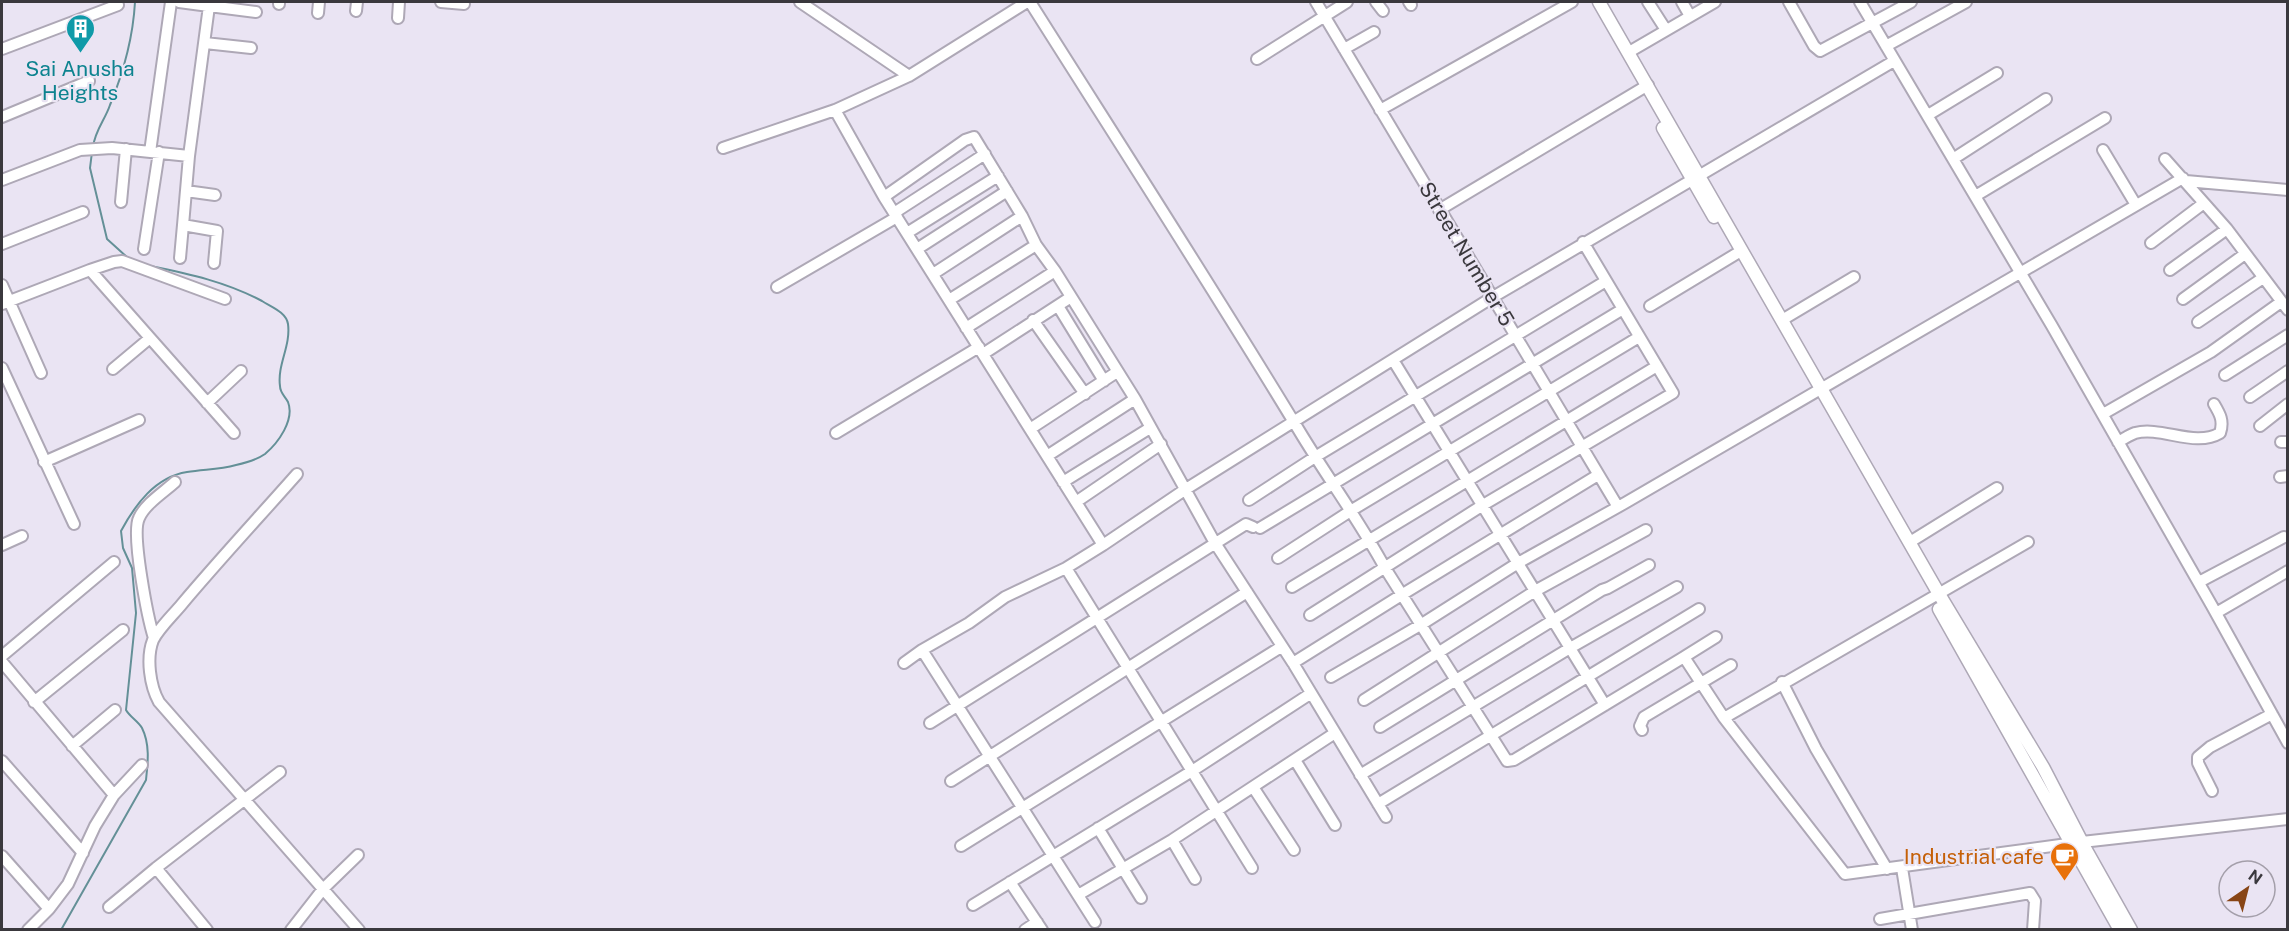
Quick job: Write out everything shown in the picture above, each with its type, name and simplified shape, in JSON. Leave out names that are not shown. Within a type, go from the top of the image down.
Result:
[{"type":"street","points":[[144,249],[171,2]]},
{"type":"street","points":[[179,2],[256,12]]},
{"type":"street","points":[[318,13],[320,2]]},
{"type":"street","points":[[398,18],[399,2]]},
{"type":"street","points":[[441,2],[464,4]]},
{"type":"street","points":[[800,2],[909,76]]},
{"type":"street","points":[[723,148],[835,111],[909,76],[1028,2],[1315,457],[1352,510],[1505,759],[1511,761],[1716,637]]},
{"type":"street","name":"Street Number 5","points":[[1316,2],[1618,507]]},
{"type":"street","points":[[1257,59],[1347,2]]},
{"type":"street","points":[[1376,2],[1383,11]]},
{"type":"street","points":[[1380,110],[1572,2]]},
{"type":"street","points":[[1591,2],[1782,320],[1818,389],[2042,779],[2120,930]]},
{"type":"street","points":[[1599,2],[1629,52],[1644,87]]},
{"type":"street","points":[[1648,2],[1666,30]]},
{"type":"street","points":[[1682,2],[1690,16]]},
{"type":"street","points":[[1629,52],[1715,2]]},
{"type":"street","points":[[1788,2],[1814,46],[1820,51],[1911,2]]},
{"type":"street","points":[[1860,2],[1953,159],[1977,195],[2199,582],[2288,743]]},
{"type":"street","points":[[1886,46],[1966,2]]},
{"type":"street","points":[[2,49],[118,6]]},
{"type":"street","points":[[180,258],[189,156],[209,6]]},
{"type":"street","points":[[1344,49],[1374,32]]},
{"type":"street","points":[[205,43],[251,48]]},
{"type":"street","points":[[904,663],[1005,597],[1066,568],[1186,489],[1583,242],[1894,61]]},
{"type":"street","points":[[1928,115],[1996,73]]},
{"type":"street","points":[[2,117],[89,81]]},
{"type":"street","points":[[1440,210],[1644,87]]},
{"type":"street","points":[[1953,159],[2046,99]]},
{"type":"street","points":[[835,111],[884,197],[1103,545]]},
{"type":"street","points":[[1977,195],[2105,118]]},
{"type":"street","points":[[884,197],[965,140],[974,137],[1022,216],[1036,245],[1055,271],[1135,399],[1215,543],[1293,663],[1386,817]]},
{"type":"street","points":[[2,180],[80,150],[112,148],[189,156]]},
{"type":"street","points":[[121,202],[126,149]]},
{"type":"street","points":[[2103,150],[2136,205]]},
{"type":"street","points":[[777,287],[896,215],[985,154]]},
{"type":"street","points":[[2103,414],[2211,352],[2284,306],[2227,229],[2165,159]]},
{"type":"street","points":[[907,233],[998,176]]},
{"type":"street","points":[[1695,176],[1736,254],[1910,542],[1936,596]]},
{"type":"street","points":[[1331,677],[1422,624],[1518,563],[2136,205],[2185,180],[2288,190]]},
{"type":"street","points":[[186,191],[215,195]]},
{"type":"street","points":[[917,249],[1007,191]]},
{"type":"street","points":[[2151,243],[2204,203]]},
{"type":"street","points":[[2,244],[83,212]]},
{"type":"street","points":[[933,274],[1022,216]]},
{"type":"street","points":[[183,225],[217,231],[214,263]]},
{"type":"street","points":[[2169,270],[2227,229]]},
{"type":"street","points":[[1310,615],[1483,505],[1673,393],[1583,242]]},
{"type":"street","points":[[949,300],[1036,245]]},
{"type":"street","points":[[1650,306],[1736,254]]},
{"type":"street","points":[[2183,299],[2245,254]]},
{"type":"street","points":[[4,303],[90,270],[122,261],[225,299]]},
{"type":"street","points":[[90,270],[234,433]]},
{"type":"street","points":[[966,328],[1055,271]]},
{"type":"street","points":[[1782,320],[1854,277]]},
{"type":"street","points":[[2198,322],[2263,278]]},
{"type":"street","points":[[1249,500],[1315,457],[1606,281]]},
{"type":"street","points":[[2,285],[4,303],[41,373]]},
{"type":"street","points":[[836,434],[1071,297]]},
{"type":"street","points":[[1058,306],[1104,381]]},
{"type":"street","points":[[930,723],[1246,524],[1257,528],[1335,484],[1623,309]]},
{"type":"street","points":[[1033,320],[1085,394]]},
{"type":"street","points":[[2225,375],[2288,335]]},
{"type":"street","points":[[1278,558],[1352,510],[1639,337]]},
{"type":"street","points":[[113,369],[150,338]]},
{"type":"street","points":[[1393,360],[1605,705]]},
{"type":"street","points":[[1292,587],[1657,366]]},
{"type":"street","points":[[2,368],[74,524]]},
{"type":"street","points":[[207,402],[242,371]]},
{"type":"street","points":[[2250,397],[2288,371]]},
{"type":"street","points":[[1030,429],[1117,372]]},
{"type":"street","points":[[1047,456],[1135,399]]},
{"type":"street","points":[[2118,442],[2136,433],[2144,432],[2195,438],[2215,436],[2220,433],[2222,422],[2221,414],[2214,404]]},
{"type":"street","points":[[2260,426],[2288,404]]},
{"type":"street","points":[[44,462],[139,420]]},
{"type":"street","points":[[1063,482],[1150,428]]},
{"type":"street","points":[[1076,502],[1161,444]]},
{"type":"street","points":[[297,474],[154,638],[151,648],[151,680],[153,692],[159,702],[359,930]]},
{"type":"street","points":[[1293,663],[1599,475]]},
{"type":"street","points":[[154,638],[147,613],[137,524],[144,510],[176,482]]},
{"type":"street","points":[[1910,542],[1997,488]]},
{"type":"street","points":[[1364,700],[1535,591],[1646,530]]},
{"type":"street","points":[[2,545],[22,536]]},
{"type":"street","points":[[2199,582],[2284,537]]},
{"type":"street","points":[[1724,718],[1782,682],[2028,542]]},
{"type":"street","points":[[2,656],[114,562]]},
{"type":"street","points":[[1380,727],[1602,590],[1649,565]]},
{"type":"street","points":[[1066,568],[1252,868]]},
{"type":"street","points":[[2216,613],[2288,571]]},
{"type":"street","points":[[1360,775],[1570,648],[1677,587]]},
{"type":"street","points":[[951,781],[1247,592]]},
{"type":"street","points":[[1378,804],[1699,609]]},
{"type":"street","points":[[34,702],[123,630]]},
{"type":"street","points":[[960,846],[1281,647]]},
{"type":"street","points":[[922,650],[1095,922]]},
{"type":"street","points":[[1684,657],[1724,718],[1845,874],[2077,843],[2288,819]]},
{"type":"street","points":[[2,662],[114,795]]},
{"type":"street","points":[[1642,730],[1640,726],[1644,717],[1731,665]]},
{"type":"street","points":[[1782,682],[1816,749],[1887,869]]},
{"type":"street","points":[[973,904],[1192,771],[1310,694]]},
{"type":"street","points":[[72,746],[115,710]]},
{"type":"street","points":[[2212,791],[2198,763],[2198,757],[2210,747],[2272,714]]},
{"type":"street","points":[[1078,896],[1172,840],[1335,732]]},
{"type":"street","points":[[1295,760],[1335,825]]},
{"type":"street","points":[[2,761],[83,853]]},
{"type":"street","points":[[28,930],[49,909],[68,884],[95,826],[114,795],[142,765]]},
{"type":"street","points":[[109,907],[280,772]]},
{"type":"street","points":[[1253,787],[1294,850]]},
{"type":"street","points":[[1098,828],[1141,898]]},
{"type":"street","points":[[1172,840],[1196,879]]},
{"type":"street","points":[[2077,843],[2131,930]]},
{"type":"street","points":[[291,930],[323,889],[358,855]]},
{"type":"street","points":[[2,856],[49,909]]},
{"type":"street","points":[[156,868],[207,930]]},
{"type":"street","points":[[1902,868],[1912,930]]},
{"type":"street","points":[[1010,882],[1039,926],[1024,930]]},
{"type":"street","points":[[1880,919],[2030,893],[2035,901],[2033,930]]},
{"type":"waterway","points":[[93,147],[124,67],[135,2]]},
{"type":"waterway","points":[[92,152],[90,168],[107,239],[128,258]]},
{"type":"waterway","points":[[61,930],[146,780],[148,753],[145,734],[126,710],[136,613],[132,568],[123,548],[121,531],[140,502],[165,480],[187,472],[240,464],[265,454],[284,431],[290,409],[281,391],[280,378],[288,340],[288,324],[284,316],[262,301],[235,289],[194,276],[150,266]]},
{"type":"place","name":"Sai Anusha Heights","points":[[80,54]]},
{"type":"place","name":"Industrial cafe","points":[[2065,882]]}]
